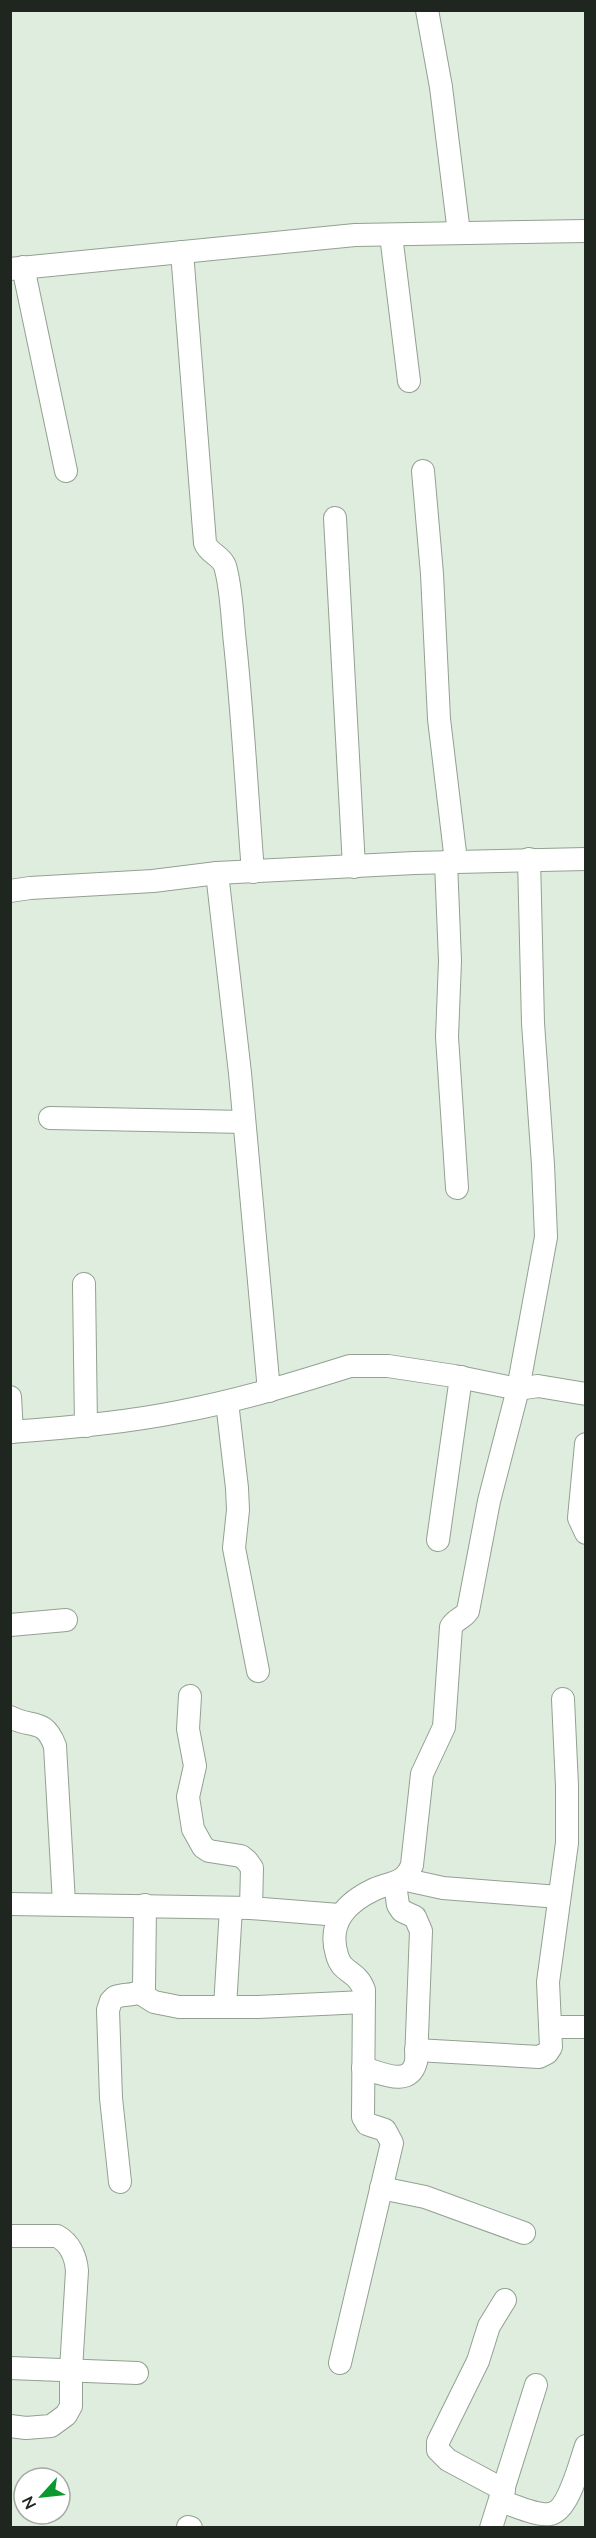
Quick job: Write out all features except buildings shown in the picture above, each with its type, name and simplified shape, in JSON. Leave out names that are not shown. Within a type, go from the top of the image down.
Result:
[{"type":"street","points":[[428,10],[441,87],[459,234]]},
{"type":"street","points":[[66,471],[17,268],[356,236],[585,231]]},
{"type":"street","points":[[391,235],[409,381]]},
{"type":"street","points":[[182,252],[205,543],[208,550],[219,557],[224,564],[228,584],[237,663],[252,872]]},
{"type":"street","points":[[423,471],[432,574],[439,719],[451,861],[447,1037],[457,1188]]},
{"type":"street","points":[[335,518],[354,867]]},
{"type":"street","points":[[10,891],[153,881],[217,873],[451,861],[585,859]]},
{"type":"street","points":[[10,1904],[64,1903],[241,1908],[339,1915],[374,1889],[399,1881],[409,1873],[412,1865],[422,1774],[444,1727],[451,1627],[468,1611],[489,1501],[518,1389],[543,1258],[546,1215],[533,1023],[529,860]]},
{"type":"street","points":[[217,873],[244,1122],[269,1391]]},
{"type":"street","points":[[50,1118],[244,1122]]},
{"type":"street","points":[[84,1284],[87,1426]]},
{"type":"street","points":[[10,1397],[11,1432],[87,1426],[178,1412],[269,1391],[350,1366],[364,1365],[388,1366],[461,1377],[518,1389],[538,1386],[585,1394]]},
{"type":"street","points":[[438,1540],[461,1377]]},
{"type":"street","points":[[227,1402],[237,1488],[238,1509],[234,1548],[258,1671]]},
{"type":"street","points":[[585,1444],[579,1518],[585,1533]]},
{"type":"street","points":[[10,1625],[66,1620]]},
{"type":"street","points":[[190,1696],[188,1729],[195,1766],[188,1797],[193,1829],[203,1847],[209,1851],[241,1856],[252,1868],[241,1908],[225,2007]]},
{"type":"street","points":[[416,2050],[538,2057],[547,2053],[551,2046],[548,1982],[567,1843],[563,1699]]},
{"type":"street","points":[[10,1717],[40,1725],[46,1730],[55,1746],[64,1903]]},
{"type":"street","points":[[399,1881],[442,1888],[559,1897]]},
{"type":"street","points":[[363,2068],[399,2078],[408,2076],[414,2071],[421,1932],[415,1917],[402,1911],[398,1905],[399,1881]]},
{"type":"street","points":[[140,1993],[146,1980],[145,1905]]},
{"type":"street","points":[[339,1915],[335,1946],[337,1956],[342,1966],[360,1980],[364,1990],[363,2117],[368,2124],[386,2130],[392,2143],[340,2363]]},
{"type":"street","points":[[120,2182],[110,2087],[108,2010],[115,1996],[140,1993],[154,2002],[168,2006],[225,2007],[364,2002]]},
{"type":"street","points":[[550,2027],[585,2027]]},
{"type":"street","points":[[381,2188],[425,2197],[524,2233]]},
{"type":"street","points":[[10,2236],[57,2236],[73,2253],[77,2271],[71,2406],[59,2422],[51,2426],[10,2426]]},
{"type":"street","points":[[505,2300],[489,2326],[478,2361],[438,2442],[438,2450],[448,2460],[502,2495],[549,2514],[557,2511],[564,2504],[585,2446]]},
{"type":"street","points":[[10,2368],[137,2373]]},
{"type":"street","points":[[491,2528],[536,2385]]}]
